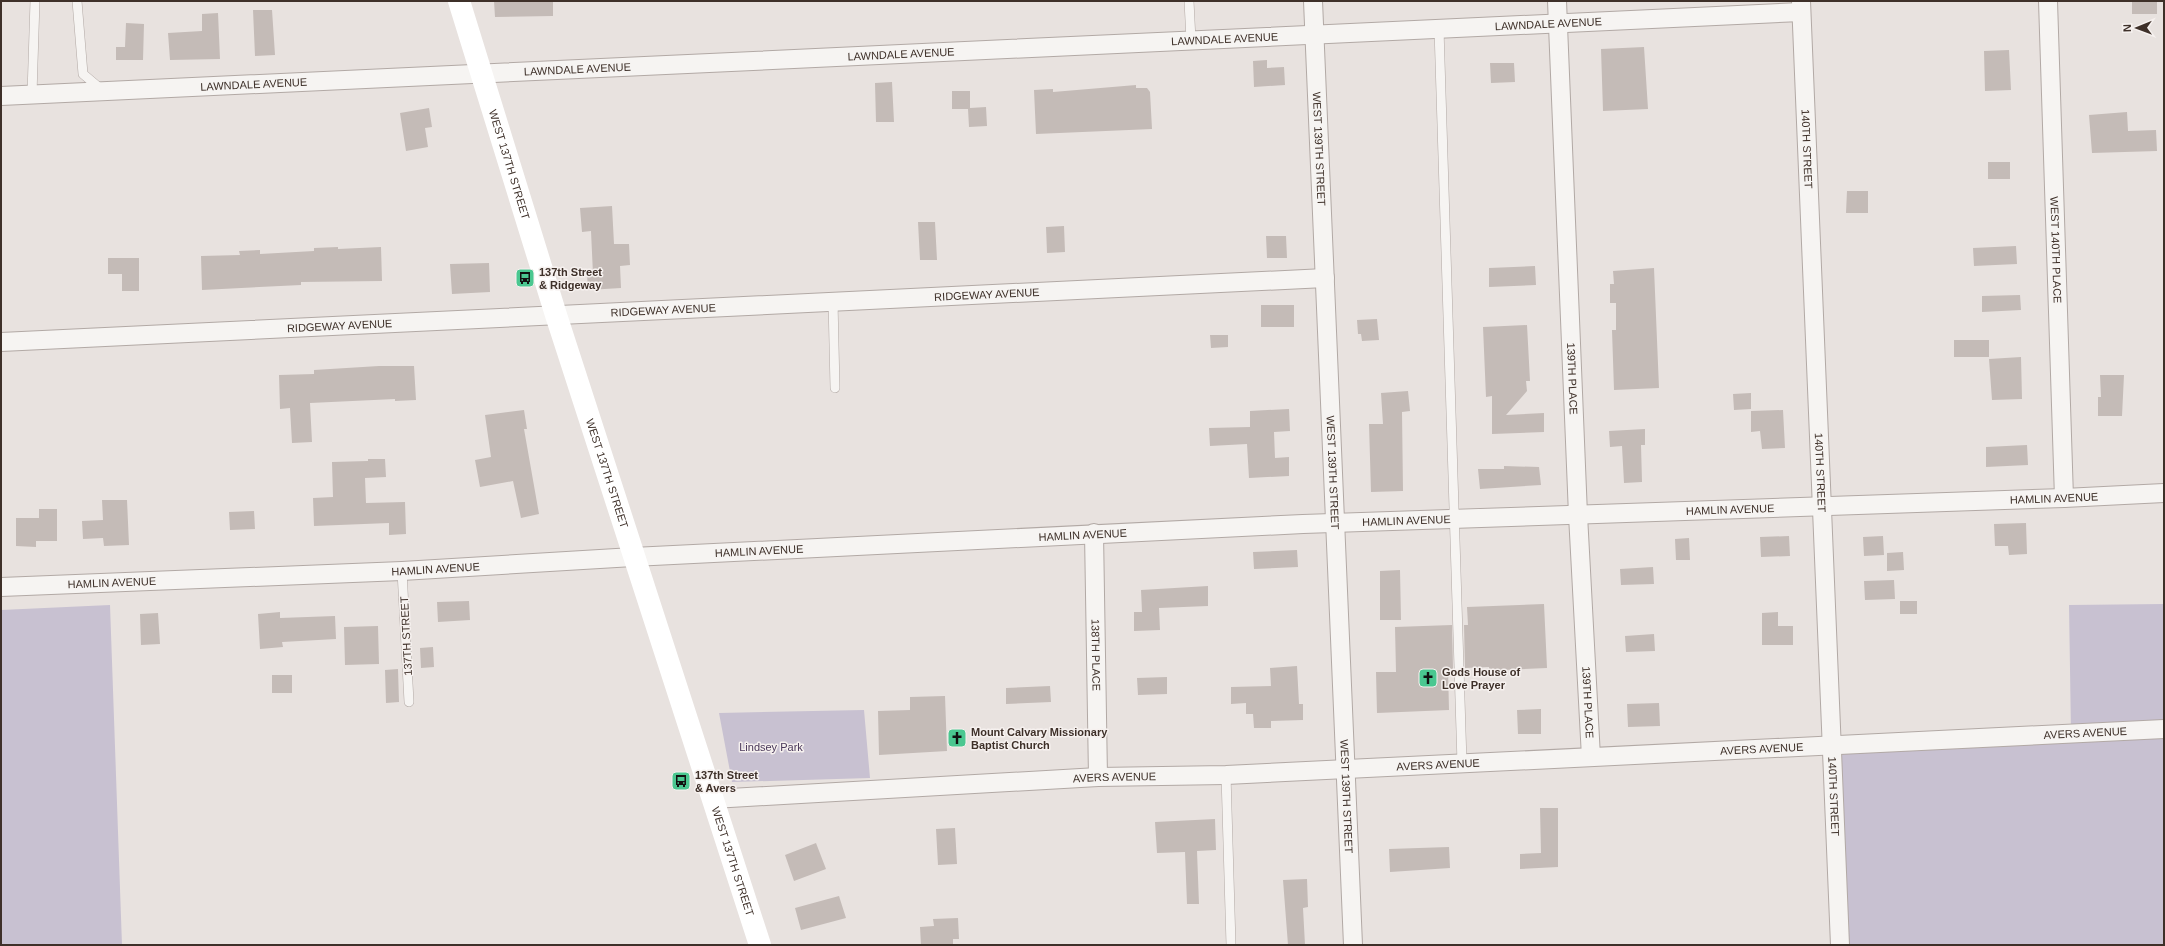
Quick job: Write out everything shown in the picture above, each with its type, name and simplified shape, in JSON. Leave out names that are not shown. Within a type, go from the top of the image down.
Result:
[{"type":"main road","name":"WEST 137TH STREET","points":[[459,1],[556,315],[633,557],[760,945]]},
{"type":"street","name":"WEST 139TH STREET","points":[[1313,1],[1353,945]]},
{"type":"street","name":"139TH PLACE","points":[[1558,1],[1578,515],[1591,757]]},
{"type":"street","name":"WEST 140TH PLACE","points":[[2048,1],[2064,498]]},
{"type":"street","name":"LAWNDALE AVENUE","points":[[1,96],[1439,29],[1558,23],[1801,6]]},
{"type":"street","name":"140TH STREET","points":[[1801,6],[1823,506],[1831,745],[1840,945]]},
{"type":"street","name":"RIDGEWAY AVENUE","points":[[1,342],[1325,278]]},
{"type":"street","name":"HAMLIN AVENUE","points":[[1,587],[402,571],[633,557],[1094,533],[1335,523],[2064,498],[2164,493]]},
{"type":"street","name":"138TH PLACE","points":[[1094,533],[1098,777]]},
{"type":"street","name":"AVERS AVENUE","points":[[713,799],[1098,777],[1345,769],[2164,729]]},
{"type":"lane","points":[[32,94],[35,1]]},
{"type":"lane","points":[[77,1],[83,74],[103,91]]},
{"type":"lane","points":[[1189,1],[1190,40]]},
{"type":"lane","points":[[1439,29],[1462,763]]},
{"type":"lane","points":[[833,302],[835,388]]},
{"type":"lane","name":"137TH STREET","points":[[402,571],[409,702]]},
{"type":"lane","points":[[1226,774],[1231,945]]},
{"type":"green space","points":[[2164,604],[2164,945],[1840,945],[1831,745],[2071,733],[2069,605]]},
{"type":"green space","points":[[110,605],[122,945],[1,945],[1,610]]},
{"type":"green space","name":"Lindsey Park","points":[[864,710],[870,778],[732,782],[719,713]]},
{"type":"building","points":[[494,1],[553,1],[553,16],[495,17]]},
{"type":"building","points":[[2132,1],[2157,1],[2157,14],[2132,14]]},
{"type":"building","points":[[253,10],[272,10],[275,55],[255,56]]},
{"type":"building","points":[[218,13],[220,59],[170,60],[168,33],[202,31],[202,14]]},
{"type":"building","points":[[126,23],[144,24],[143,60],[116,60],[116,47],[125,47]]},
{"type":"building","points":[[1644,47],[1648,109],[1603,111],[1601,49]]},
{"type":"building","points":[[2009,50],[2011,90],[1985,91],[1984,51]]},
{"type":"building","points":[[1267,60],[1267,68],[1284,67],[1285,85],[1254,87],[1253,61]]},
{"type":"building","points":[[1490,63],[1514,63],[1515,82],[1491,83]]},
{"type":"building","points":[[892,82],[894,122],[876,122],[875,83]]},
{"type":"building","points":[[1136,85],[1136,88],[1147,88],[1150,92],[1152,129],[1036,134],[1034,90],[1053,89],[1053,92]]},
{"type":"building","points":[[952,91],[970,91],[970,108],[986,107],[987,126],[969,127],[968,109],[952,109]]},
{"type":"building","points":[[429,108],[432,127],[425,128],[428,147],[406,151],[400,113]]},
{"type":"building","points":[[2127,112],[2128,131],[2156,130],[2157,151],[2092,153],[2089,115]]},
{"type":"building","points":[[1988,162],[2010,162],[2010,179],[1988,179]]},
{"type":"building","points":[[1847,191],[1868,191],[1868,213],[1846,213]]},
{"type":"building","points":[[612,206],[614,244],[629,244],[630,265],[620,266],[621,288],[588,290],[587,274],[593,274],[591,231],[582,232],[580,208]]},
{"type":"building","points":[[918,222],[935,222],[937,260],[920,260]]},
{"type":"building","points":[[1064,226],[1065,252],[1047,253],[1046,227]]},
{"type":"building","points":[[1266,236],[1286,236],[1287,258],[1267,258]]},
{"type":"building","points":[[2016,246],[2017,264],[1974,266],[1973,248]]},
{"type":"building","points":[[338,247],[338,249],[381,247],[382,281],[301,282],[301,285],[202,290],[201,256],[240,255],[239,251],[260,250],[260,254],[314,251],[314,248]]},
{"type":"building","points":[[108,258],[139,258],[139,291],[122,291],[122,274],[108,274]]},
{"type":"building","points":[[489,263],[490,292],[452,294],[450,264]]},
{"type":"building","points":[[1535,266],[1536,285],[1489,287],[1489,268]]},
{"type":"building","points":[[1654,268],[1659,388],[1614,390],[1612,330],[1616,330],[1616,303],[1610,303],[1610,284],[1614,284],[1613,271]]},
{"type":"building","points":[[2020,295],[2021,310],[1982,312],[1982,296]]},
{"type":"building","points":[[1261,305],[1294,305],[1294,327],[1261,327]]},
{"type":"building","points":[[1377,319],[1379,340],[1362,341],[1361,334],[1358,334],[1357,320]]},
{"type":"building","points":[[1527,325],[1530,381],[1526,381],[1527,391],[1506,415],[1544,413],[1544,432],[1492,434],[1492,396],[1486,397],[1483,327]]},
{"type":"building","points":[[1210,335],[1228,335],[1228,347],[1211,348]]},
{"type":"building","points":[[1954,340],[1989,340],[1989,357],[1954,357]]},
{"type":"building","points":[[2021,357],[2022,399],[1992,400],[1989,359]]},
{"type":"building","points":[[379,366],[414,366],[416,400],[395,401],[395,399],[310,403],[312,442],[292,443],[290,408],[280,409],[279,375],[314,374],[314,370]]},
{"type":"building","points":[[2100,375],[2124,375],[2122,416],[2098,416],[2098,397],[2101,397]]},
{"type":"building","points":[[1408,391],[1410,411],[1402,412],[1403,491],[1371,492],[1369,424],[1383,424],[1381,393]]},
{"type":"building","points":[[1751,393],[1751,409],[1734,410],[1733,394]]},
{"type":"building","points":[[1289,409],[1290,431],[1274,432],[1275,458],[1289,457],[1289,476],[1249,478],[1247,444],[1210,446],[1209,428],[1250,427],[1250,411]]},
{"type":"building","points":[[524,410],[527,429],[524,429],[539,514],[521,518],[513,481],[480,487],[475,460],[491,457],[485,415]]},
{"type":"building","points":[[1783,410],[1785,448],[1762,449],[1760,431],[1751,432],[1751,411]]},
{"type":"building","points":[[1645,429],[1645,445],[1641,445],[1642,482],[1624,483],[1622,446],[1610,447],[1609,431]]},
{"type":"building","points":[[2027,445],[2028,465],[1986,467],[1986,447]]},
{"type":"building","points":[[368,459],[385,459],[386,477],[365,478],[366,503],[405,502],[406,534],[389,535],[389,523],[314,526],[313,498],[333,497],[332,462],[368,461]]},
{"type":"building","points":[[1504,466],[1539,467],[1541,485],[1480,489],[1478,469],[1504,469]]},
{"type":"building","points":[[102,500],[127,500],[129,545],[104,546],[103,538],[83,539],[82,521],[103,520]]},
{"type":"building","points":[[39,509],[57,509],[57,541],[36,541],[36,547],[16,546],[16,518],[39,518]]},
{"type":"building","points":[[254,511],[255,529],[230,530],[229,512]]},
{"type":"building","points":[[2026,523],[2027,554],[2009,555],[2008,546],[1995,546],[1994,524]]},
{"type":"building","points":[[1789,536],[1790,556],[1761,557],[1760,537]]},
{"type":"building","points":[[1883,536],[1884,555],[1864,556],[1863,537]]},
{"type":"building","points":[[1689,538],[1690,560],[1676,560],[1675,539]]},
{"type":"building","points":[[1297,550],[1298,567],[1254,569],[1253,552]]},
{"type":"building","points":[[1903,552],[1904,570],[1887,571],[1887,553]]},
{"type":"building","points":[[1653,567],[1654,584],[1621,585],[1620,569]]},
{"type":"building","points":[[1400,570],[1401,620],[1380,620],[1380,571]]},
{"type":"building","points":[[1894,580],[1895,599],[1865,600],[1864,581]]},
{"type":"building","points":[[1208,586],[1208,606],[1159,608],[1160,630],[1134,631],[1134,612],[1142,612],[1141,590]]},
{"type":"building","points":[[469,601],[470,620],[438,622],[437,602]]},
{"type":"building","points":[[1900,601],[1917,601],[1917,614],[1900,614]]},
{"type":"building","points":[[1544,604],[1547,668],[1502,670],[1503,674],[1489,675],[1489,667],[1465,668],[1464,625],[1468,625],[1467,607]]},
{"type":"building","points":[[280,612],[280,618],[335,616],[336,639],[282,642],[283,647],[260,649],[258,614]]},
{"type":"building","points":[[1778,612],[1778,626],[1793,626],[1793,645],[1762,645],[1762,613]]},
{"type":"building","points":[[158,613],[160,644],[141,645],[140,614]]},
{"type":"building","points":[[1452,625],[1453,669],[1448,669],[1449,710],[1377,713],[1376,672],[1396,672],[1395,627]]},
{"type":"building","points":[[378,626],[379,664],[345,665],[344,627]]},
{"type":"building","points":[[1654,634],[1655,651],[1626,652],[1625,636]]},
{"type":"building","points":[[433,647],[434,667],[421,668],[420,648]]},
{"type":"building","points":[[1297,666],[1299,704],[1303,704],[1303,720],[1271,721],[1271,728],[1254,728],[1253,714],[1246,714],[1246,703],[1231,704],[1231,687],[1271,686],[1270,668]]},
{"type":"building","points":[[398,669],[399,702],[386,703],[385,670]]},
{"type":"building","points":[[272,675],[292,675],[292,693],[272,693]]},
{"type":"building","points":[[1167,677],[1167,694],[1138,695],[1137,678]]},
{"type":"building","points":[[1050,686],[1051,702],[1006,704],[1006,688]]},
{"type":"building","points":[[945,696],[947,751],[879,755],[878,711],[910,710],[910,697]]},
{"type":"building","points":[[1659,703],[1660,726],[1628,727],[1627,704]]},
{"type":"building","points":[[1541,709],[1541,734],[1518,734],[1517,710]]},
{"type":"building","points":[[1540,808],[1558,808],[1558,867],[1520,869],[1520,854],[1541,853]]},
{"type":"building","points":[[1215,819],[1216,850],[1197,851],[1199,904],[1187,904],[1185,852],[1157,853],[1155,822]]},
{"type":"building","points":[[955,828],[957,864],[938,865],[936,829]]},
{"type":"building","points":[[816,843],[826,869],[794,881],[785,855]]},
{"type":"building","points":[[1449,847],[1450,868],[1390,872],[1389,849]]},
{"type":"building","points":[[1307,879],[1308,907],[1303,908],[1305,945],[1288,945],[1283,880]]},
{"type":"building","points":[[839,896],[846,918],[801,930],[795,908]]},
{"type":"building","points":[[958,918],[959,939],[953,939],[953,945],[921,945],[920,927],[934,926],[933,919]]},
{"type":"place","name":"137th Street & Ridgeway","points":[[525,278]]},
{"type":"place","name":"Gods House of Love Prayer","points":[[1428,678]]},
{"type":"place","name":"Mount Calvary Missionary Baptist Church","points":[[957,738]]},
{"type":"place","name":"137th Street & Avers","points":[[681,781]]}]
